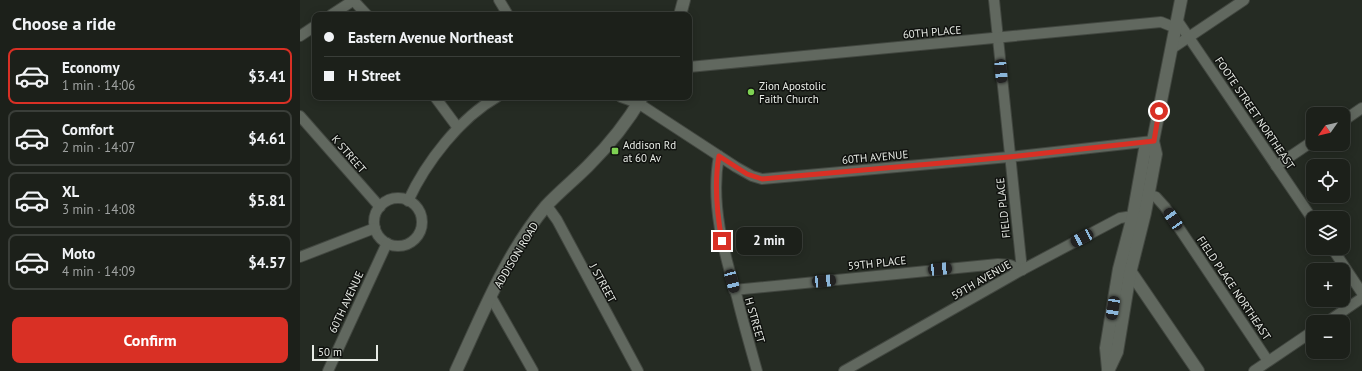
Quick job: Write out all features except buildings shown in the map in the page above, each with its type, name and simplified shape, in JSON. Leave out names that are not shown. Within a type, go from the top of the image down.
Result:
[{"type":"main road","points":[[681,12],[684,0]]},
{"type":"main road","points":[[1125,271],[1145,213],[1156,154],[1154,141],[1181,0]]},
{"type":"main road","name":"ADDISON ROAD","points":[[456,371],[515,250],[547,206],[612,140],[640,100]]},
{"type":"main road","points":[[1107,371],[1117,352],[1125,271],[1145,149],[1154,141]]},
{"type":"main road","points":[[1125,271],[1140,285],[1198,371]]},
{"type":"street","points":[[335,12],[353,0],[364,12]]},
{"type":"street","points":[[499,0],[506,12]]},
{"type":"street","name":"FIELD PLACE","points":[[994,0],[1009,157],[1022,270]]},
{"type":"street","points":[[1171,49],[1244,0]]},
{"type":"street","name":"60TH PLACE","points":[[692,67],[1161,22],[1176,24]]},
{"type":"street","name":"FOOTE STREET NORTHEAST","points":[[1176,24],[1189,37],[1307,211]]},
{"type":"street","points":[[300,36],[312,28]]},
{"type":"street","points":[[437,100],[458,128]]},
{"type":"street","points":[[408,201],[425,170],[458,128],[492,100]]},
{"type":"street","name":"60TH AVENUE","points":[[640,100],[719,156],[747,174],[762,179],[1009,157],[1154,141]]},
{"type":"street","points":[[1350,116],[1362,108]]},
{"type":"street","name":"K STREET","points":[[300,116],[380,207]]},
{"type":"street","points":[[1276,166],[1306,146]]},
{"type":"street","name":"H STREET","points":[[719,156],[717,186],[720,232],[734,290],[757,371]]},
{"type":"street","name":"FIELD PLACE NORTHEAST","points":[[1148,194],[1156,197],[1165,207],[1268,361]]},
{"type":"street","points":[[395,199],[408,201],[416,206],[422,217],[422,226],[420,231],[414,240],[404,245],[399,246],[387,243],[379,235],[375,228],[376,217],[380,207],[384,203],[395,199]]},
{"type":"street","name":"J STREET","points":[[547,206],[638,371]]},
{"type":"street","name":"59TH AVENUE","points":[[844,371],[1022,270],[1120,218],[1133,216]]},
{"type":"street","points":[[300,257],[375,228]]},
{"type":"street","name":"60TH AVENUE","points":[[328,371],[387,243]]},
{"type":"street","points":[[1337,255],[1362,293]]},
{"type":"street","name":"59TH PLACE","points":[[734,290],[998,264],[1010,264],[1022,270]]},
{"type":"street","points":[[491,297],[533,371]]},
{"type":"street","points":[[1337,315],[1362,298]]},
{"type":"street","points":[[1254,371],[1306,336]]},
{"type":"place","name":"Zion Apostolic Faith Church","points":[[751,92]]},
{"type":"place","name":"Addison Rd at 60 Av","points":[[615,151]]},
{"type":"route","points":[[722,241],[718,213],[717,186],[719,156],[747,174],[762,179],[1009,157],[1154,141],[1159,111]]}]
